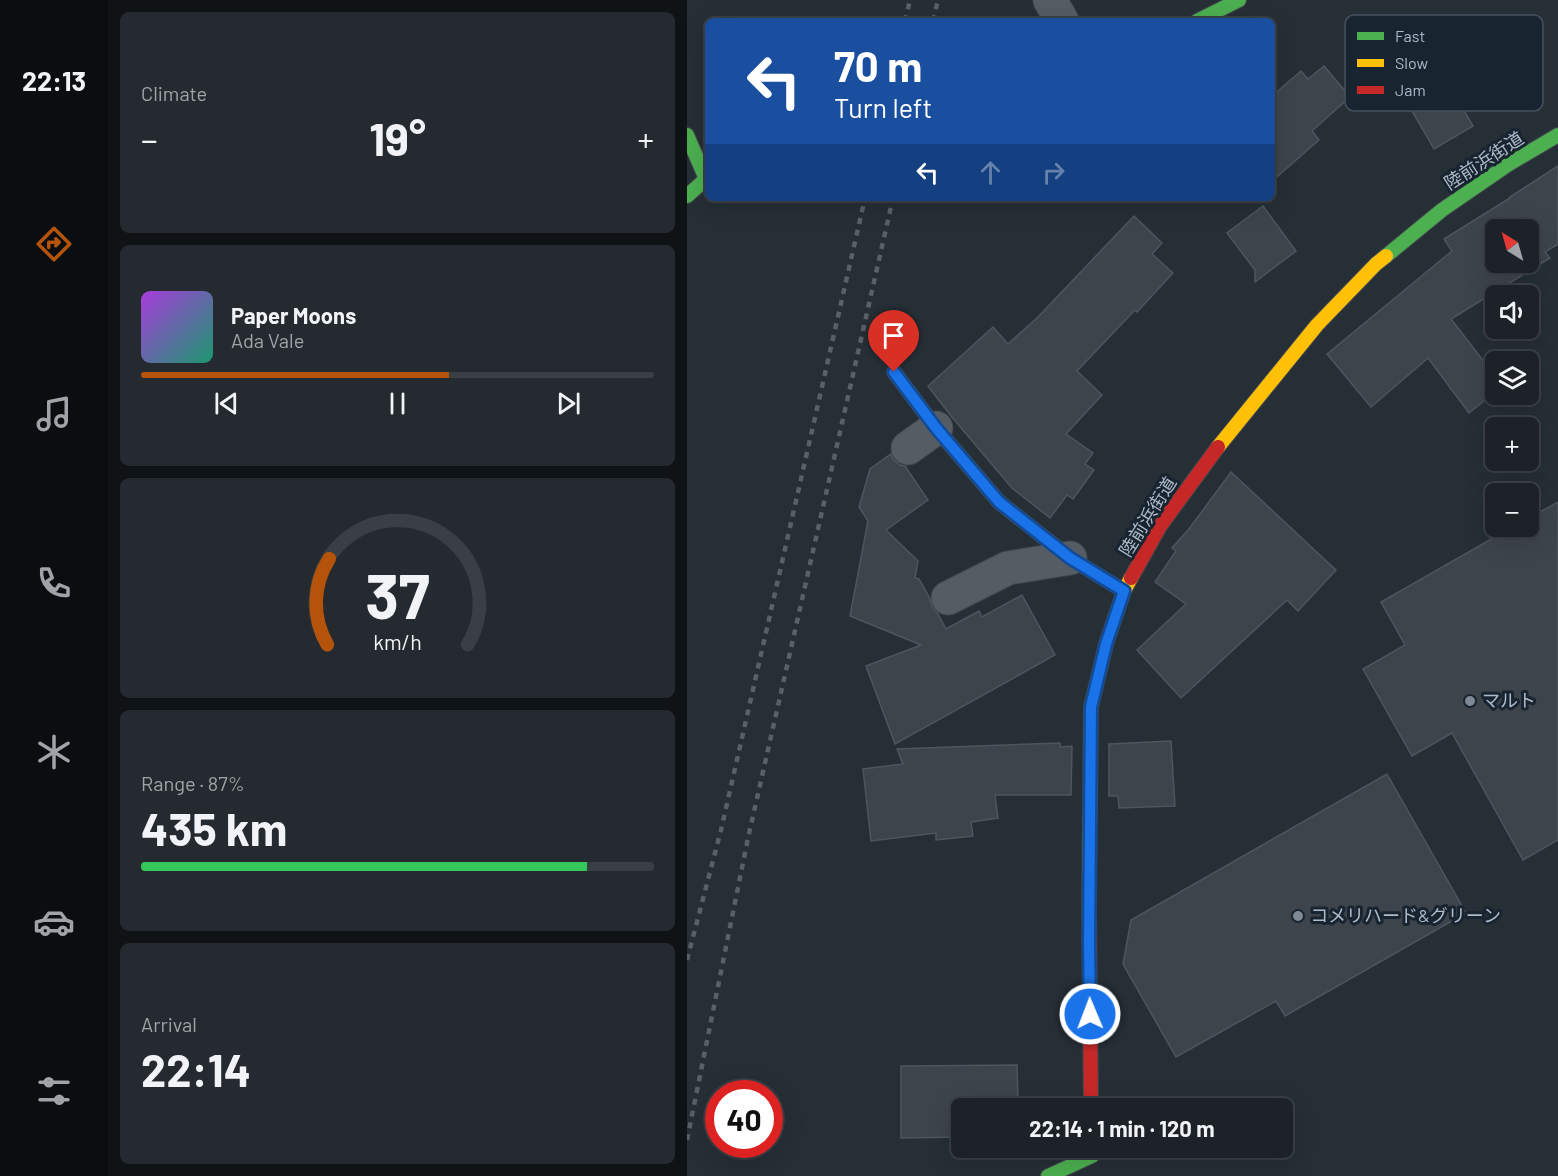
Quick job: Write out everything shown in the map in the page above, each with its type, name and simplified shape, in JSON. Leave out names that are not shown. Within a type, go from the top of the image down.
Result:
[{"type":"street","points":[[1050,0],[1060,18]]},
{"type":"street","points":[[1203,18],[1239,0]]},
{"type":"street","points":[[687,135],[705,177]]},
{"type":"street","name":"陸前浜街道","points":[[1091,1098],[1089,943],[1091,707],[1106,644],[1124,591],[1160,526],[1203,465],[1317,325],[1376,264],[1442,210],[1509,164],[1558,135]]},
{"type":"street","points":[[687,195],[705,180]]},
{"type":"street","points":[[894,372],[925,436],[999,502],[1070,558],[1124,591]]},
{"type":"street","points":[[948,598],[1008,568],[1070,558]]},
{"type":"street","points":[[1048,1176],[1088,1158]]},
{"type":"building","points":[[1324,66],[1345,91],[1345,101],[1312,131],[1319,140],[1275,178],[1275,93],[1301,71],[1308,79]]},
{"type":"building","points":[[1412,111],[1464,111],[1473,126],[1434,149]]},
{"type":"building","points":[[1558,166],[1558,244],[1545,252],[1550,258],[1539,265],[1539,219],[1485,219],[1485,273],[1526,273],[1506,285],[1485,285],[1485,298],[1451,319],[1485,363],[1485,400],[1469,413],[1428,358],[1371,407],[1327,354],[1452,251],[1444,239]]},
{"type":"building","points":[[1263,206],[1296,251],[1255,282],[1255,270],[1227,233]]},
{"type":"building","points":[[1134,216],[1162,243],[1152,254],[1173,273],[1077,371],[1102,395],[1066,434],[1093,453],[1085,464],[1094,470],[1073,499],[1067,495],[1050,518],[1012,488],[928,386],[993,327],[1008,344],[1038,317]]},
{"type":"building","points":[[891,454],[900,465],[905,466],[928,500],[886,530],[918,561],[915,578],[919,579],[932,607],[946,629],[979,611],[982,617],[1022,595],[1055,655],[895,744],[866,666],[921,645],[850,616],[868,521],[859,507],[870,469]]},
{"type":"building","points":[[1231,472],[1336,570],[1298,611],[1287,600],[1181,698],[1137,650],[1186,604],[1155,582],[1176,551],[1172,548]]},
{"type":"building","name":"マルト","points":[[1558,502],[1558,840],[1523,860],[1452,733],[1412,756],[1363,669],[1405,645],[1381,602],[1495,537],[1539,537],[1539,512]]},
{"type":"building","points":[[1171,741],[1175,806],[1119,808],[1118,796],[1109,796],[1109,744]]},
{"type":"building","points":[[1060,743],[1060,747],[1072,746],[1071,795],[995,795],[998,818],[971,822],[973,836],[936,840],[936,833],[871,841],[863,769],[903,764],[897,749]]},
{"type":"building","name":"コメリハード&グリーン","points":[[1387,774],[1466,913],[1285,1016],[1276,1001],[1176,1057],[1123,964],[1131,920]]},
{"type":"building","points":[[1017,1065],[1018,1098],[951,1098],[951,1137],[901,1138],[901,1066]]},
{"type":"railway","points":[[906,18],[910,0]]},
{"type":"railway","points":[[934,18],[938,0]]},
{"type":"railway","points":[[687,960],[721,830],[864,201]]},
{"type":"railway","points":[[687,1140],[748,838],[892,201]]},
{"type":"traffic: fast","points":[[1203,18],[1239,0]]},
{"type":"traffic: fast","points":[[687,135],[705,177]]},
{"type":"traffic: fast","points":[[1386,256],[1442,210],[1509,164],[1558,135]]},
{"type":"traffic: fast","points":[[687,196],[705,180]]},
{"type":"traffic: fast","points":[[1048,1176],[1088,1158]]},
{"type":"traffic: slow","points":[[1218,447],[1317,325],[1386,256]]},
{"type":"traffic: slow","points":[[894,372],[936,428],[999,502],[1070,558],[1124,591]]},
{"type":"traffic: slow","points":[[1089,909],[1091,707],[1106,644],[1124,591],[1131,578]]},
{"type":"traffic: jam","points":[[1131,578],[1160,526],[1218,447]]},
{"type":"traffic: jam","points":[[1089,909],[1091,1098]]},
{"type":"place","name":"マルト","points":[[1470,701]]},
{"type":"place","name":"コメリハード&グリーン","points":[[1298,916]]},
{"type":"route","points":[[894,372],[936,428],[999,502],[1070,558],[1124,591],[1106,644],[1091,707],[1090,1014]]}]
